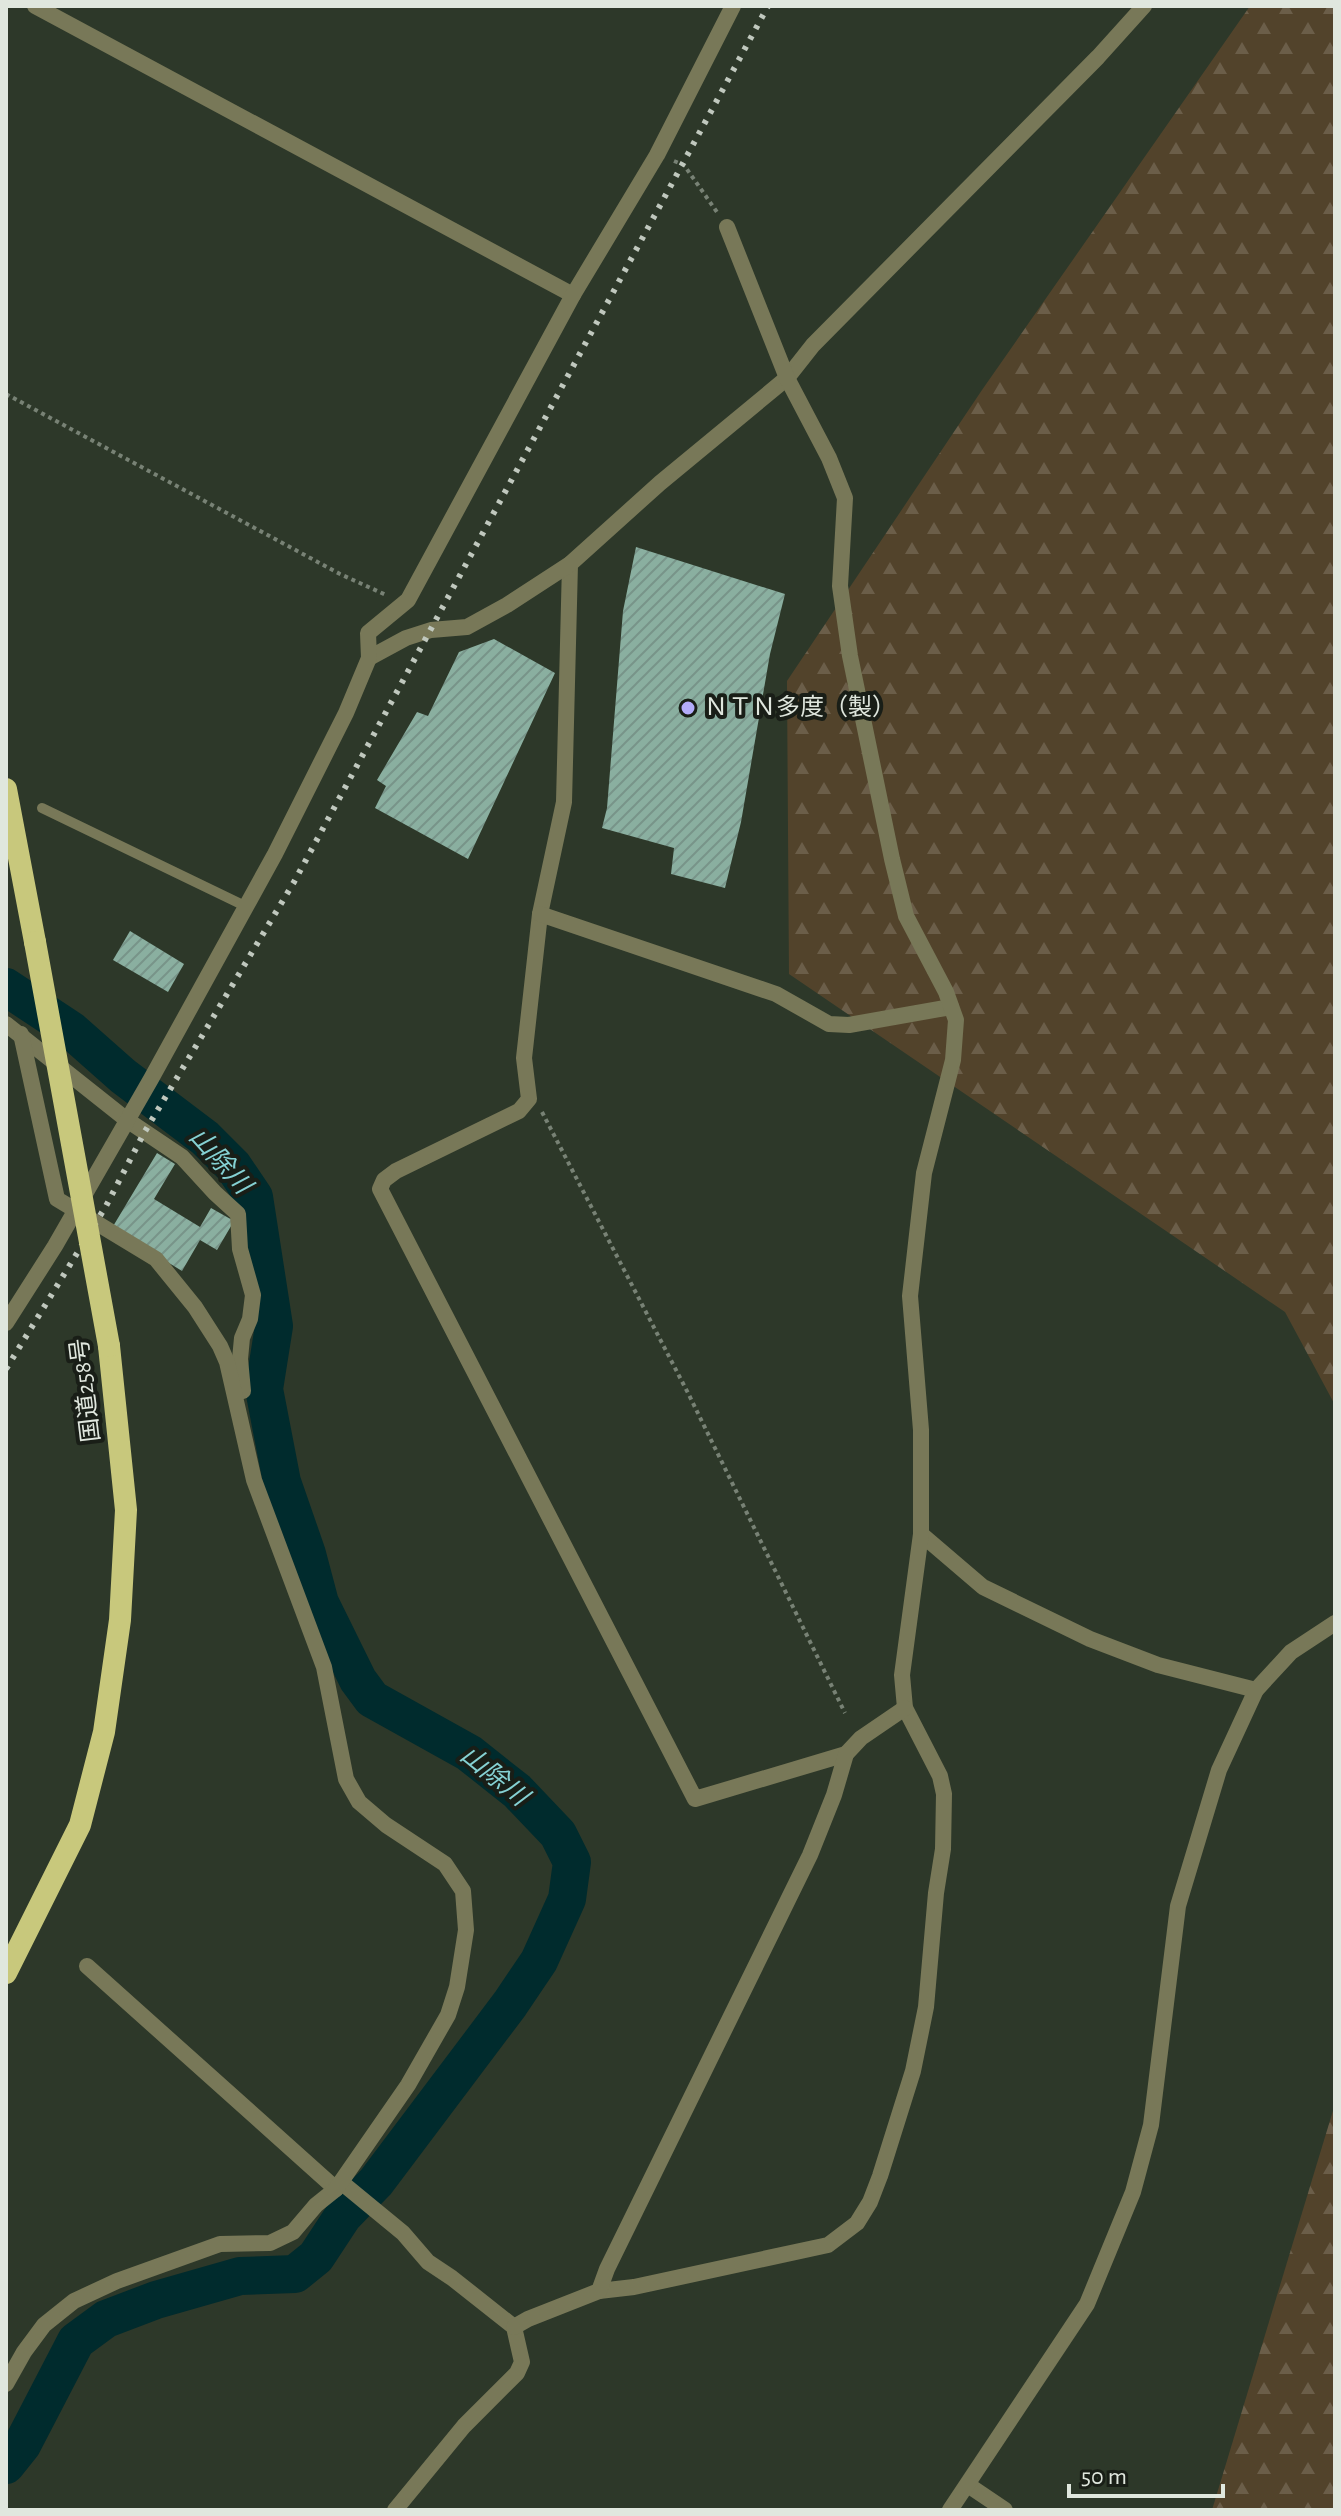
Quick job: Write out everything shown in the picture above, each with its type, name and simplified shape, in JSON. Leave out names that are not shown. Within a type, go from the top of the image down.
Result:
[{"type":"highway","name":"国道258号","points":[[6,789],[109,1346],[126,1510],[120,1620],[104,1732],[80,1825],[6,1973]]},
{"type":"street","points":[[35,6],[573,295]]},
{"type":"street","points":[[9,1312],[55,1246],[275,854],[339,727],[369,658],[368,633],[408,600],[573,295],[657,155],[733,6]]},
{"type":"street","points":[[369,658],[406,638],[431,630],[467,627],[570,564],[660,483],[787,378],[813,345],[1098,57],[1144,6]]},
{"type":"street","points":[[514,2327],[599,2291],[634,2287],[828,2245],[857,2223],[870,2202],[913,2071],[930,1977],[936,1893],[943,1849],[944,1794],[940,1776],[905,1708],[903,1662],[921,1534],[921,1430],[910,1296],[924,1173],[953,1060],[956,1020],[906,916],[850,656],[840,586],[845,498],[829,458],[787,378],[727,227]]},
{"type":"street","points":[[570,564],[564,802],[540,914],[524,1058],[529,1099],[519,1111],[396,1171],[384,1180],[380,1189],[695,1799],[846,1754]]},
{"type":"street","points":[[540,914],[776,994],[829,1024],[849,1025],[951,1007]]},
{"type":"street","points":[[6,1024],[127,1120],[182,1157],[238,1214],[240,1249],[253,1295],[240,1359],[247,1414],[242,1423]]},
{"type":"street","points":[[6,2384],[44,2325],[74,2301],[117,2281],[220,2244],[270,2243],[293,2232],[316,2205],[339,2185],[408,2085],[448,2015],[457,1987],[466,1930],[463,1891],[445,1864],[386,1825],[359,1802],[346,1779],[324,1667],[254,1480],[227,1362],[220,1346],[195,1307],[156,1259],[57,1199],[21,1034]]},
{"type":"street","points":[[921,1534],[983,1587],[1090,1639],[1158,1665],[1256,1690]]},
{"type":"street","points":[[950,2510],[1087,2304],[1133,2192],[1151,2125],[1178,1906],[1219,1770],[1256,1690],[1291,1652],[1335,1623]]},
{"type":"street","points":[[599,2291],[810,1855],[834,1795],[846,1754],[861,1738],[905,1708]]},
{"type":"street","points":[[87,1966],[339,2185],[403,2233],[428,2262],[514,2327],[522,2362],[517,2373],[464,2426],[395,2510]]},
{"type":"street","points":[[968,2485],[1005,2510]]},
{"type":"lane","points":[[42,808],[245,906]]},
{"type":"path","points":[[657,155],[684,165],[727,227]]},
{"type":"path","points":[[6,394],[340,574],[389,596],[401,607]]},
{"type":"path","points":[[529,1099],[539,1107],[609,1238],[845,1713]]},
{"type":"green space","points":[[1250,6],[1335,6],[1335,1405],[1285,1312],[789,974],[787,681],[982,390]]},
{"type":"green space","points":[[1335,2104],[1335,2510],[1212,2510]]},
{"type":"building","name":"ＮＴＮ多度（製）","points":[[636,547],[785,594],[770,654],[741,822],[725,888],[671,874],[674,848],[602,828],[607,808],[623,611]]},
{"type":"building","points":[[494,639],[555,673],[468,859],[375,808],[386,786],[377,780],[417,712],[428,716],[459,652]]},
{"type":"building","points":[[130,931],[184,964],[168,992],[113,960]]},
{"type":"building","points":[[157,1153],[175,1164],[154,1199],[200,1227],[211,1208],[234,1221],[217,1250],[200,1240],[182,1271],[112,1228]]},
{"type":"waterway","name":"山除川","points":[[6,987],[71,1030],[123,1076],[205,1138],[233,1166],[254,1197],[274,1326],[264,1389],[282,1482],[320,1603],[358,1680],[372,1699],[469,1753],[517,1791],[558,1834],[572,1862],[567,1899],[539,1961],[376,2182],[343,2216],[316,2257],[295,2274],[240,2276],[156,2300],[106,2319],[76,2341],[22,2445],[6,2465]]},
{"type":"railway","points":[[6,1369],[106,1206],[144,1133],[294,882],[768,6]]},
{"type":"place","name":"ＮＴＮ多度（製）","points":[[688,708]]}]
